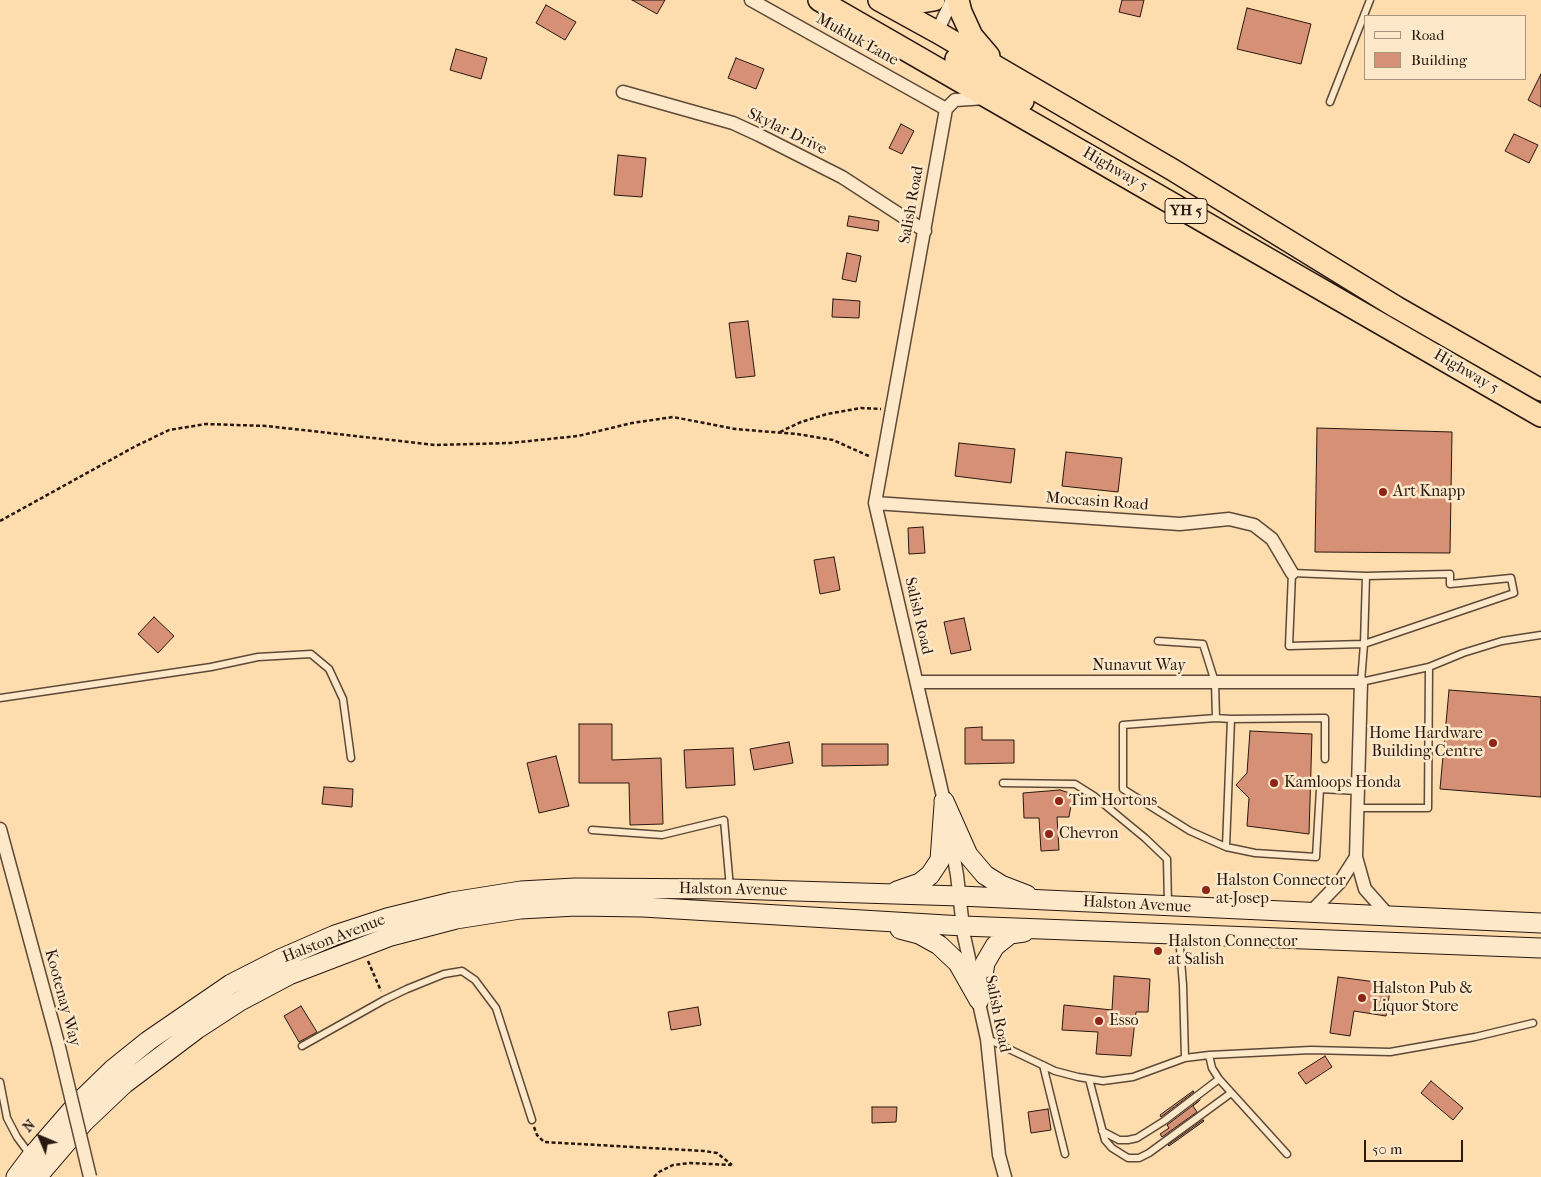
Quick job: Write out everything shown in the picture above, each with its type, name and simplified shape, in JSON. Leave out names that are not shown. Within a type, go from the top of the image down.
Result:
[{"type":"highway","name":"Highway 5","points":[[819,0],[1541,416]]},
{"type":"highway","points":[[848,0],[915,35],[937,32],[940,46],[952,56],[1160,183],[1172,203]]},
{"type":"highway","name":"Highway 5","points":[[879,0],[1173,170],[1396,307],[1541,390]]},
{"type":"highway","points":[[889,0],[909,4],[934,0]]},
{"type":"highway","points":[[958,0],[961,12],[972,36],[1005,72]]},
{"type":"main road","points":[[889,894],[920,883],[930,875],[940,860],[944,802]]},
{"type":"main road","points":[[944,802],[968,855],[985,875],[1001,885],[1041,900]]},
{"type":"main road","name":"Halston Avenue","points":[[16,1177],[31,1156],[78,1103],[112,1070],[148,1041],[231,984],[280,959],[336,935],[387,918],[442,904],[521,891],[584,888],[730,889],[960,896],[1541,923]]},
{"type":"main road","name":"Halston Avenue","points":[[37,1177],[84,1122],[124,1084],[197,1029],[240,1001],[289,975],[362,946],[390,936],[456,919],[520,910],[576,906],[643,907],[963,926],[1541,948]]},
{"type":"main road","points":[[864,921],[919,934],[938,945],[958,963],[979,1000]]},
{"type":"main road","points":[[979,1000],[984,963],[995,946],[1010,934],[1049,929]]},
{"type":"street","name":"Mukluk Lane","points":[[751,0],[946,109]]},
{"type":"street","points":[[937,32],[952,0]]},
{"type":"street","name":"Skylar Drive","points":[[623,92],[732,123],[758,134],[842,177],[924,231]]},
{"type":"street","points":[[946,109],[955,100],[989,98]]},
{"type":"street","name":"Salish Road","points":[[946,109],[875,503],[944,802],[960,896],[963,926],[986,1039],[999,1155],[1005,1177]]},
{"type":"street","name":"Moccasin Road","points":[[875,503],[1180,524],[1229,519],[1254,525],[1272,539],[1292,573]]},
{"type":"street","name":"Nunavut Way","points":[[917,682],[1361,682]]},
{"type":"street","points":[[1361,682],[1356,857],[1365,889],[1389,916]]},
{"type":"street","name":"Kootenay Way","points":[[0,829],[58,1043],[90,1177]]},
{"type":"street","points":[[1310,913],[1340,882],[1356,857]]},
{"type":"lane","points":[[1364,15],[1370,0]]},
{"type":"lane","points":[[1330,102],[1364,15]]},
{"type":"lane","points":[[1292,573],[1366,576],[1450,574],[1450,584],[1511,578],[1514,593],[1364,644],[1289,646],[1292,573]]},
{"type":"lane","points":[[1366,576],[1361,682],[1429,667],[1463,653],[1502,641],[1541,635]]},
{"type":"lane","points":[[1158,641],[1203,644],[1215,682],[1216,718]]},
{"type":"lane","points":[[0,698],[211,667],[258,656],[311,654],[329,669],[344,699],[351,758]]},
{"type":"lane","points":[[1357,808],[1428,808],[1429,667]]},
{"type":"lane","points":[[1325,759],[1325,718],[1216,718],[1123,725],[1123,789],[1190,831],[1226,847],[1255,853],[1316,857],[1320,789],[1358,790]]},
{"type":"lane","points":[[1226,847],[1231,719]]},
{"type":"lane","points":[[1003,783],[1075,784],[1094,796],[1150,843],[1167,860],[1168,906]]},
{"type":"lane","points":[[592,830],[662,835],[724,820],[730,889]]},
{"type":"lane","points":[[1179,934],[1183,985],[1185,1058]]},
{"type":"lane","points":[[302,1046],[384,1000],[444,974],[462,971],[475,980],[496,1008],[532,1120]]},
{"type":"lane","points":[[986,1039],[1055,1071],[1103,1081],[1133,1077],[1185,1058],[1311,1050],[1390,1052],[1475,1037],[1533,1024]]},
{"type":"lane","points":[[1209,1055],[1212,1068],[1219,1079],[1287,1154]]},
{"type":"lane","points":[[1043,1065],[1065,1154]]},
{"type":"lane","points":[[1089,1079],[1105,1140],[1119,1154],[1128,1158],[1139,1158],[1149,1153],[1231,1093]]},
{"type":"lane","points":[[1102,1131],[1119,1140],[1138,1138],[1164,1121],[1219,1079]]},
{"type":"lane","points":[[0,1082],[8,1118],[20,1142],[31,1156]]},
{"type":"path","points":[[778,432],[827,414],[861,408],[892,409]]},
{"type":"path","points":[[0,521],[151,438],[169,430],[206,424],[267,426],[436,445],[510,443],[578,436],[632,423],[673,417],[735,429],[778,432],[833,440],[862,452],[882,464]]},
{"type":"path","points":[[362,946],[384,1000]]},
{"type":"path","points":[[532,1120],[537,1135],[544,1142],[704,1151],[718,1153],[732,1165],[690,1162],[673,1165],[659,1172],[654,1177]]},
{"type":"building","points":[[632,0],[665,0],[657,14]]},
{"type":"building","points":[[1122,0],[1144,0],[1140,17],[1119,12]]},
{"type":"building","points":[[546,5],[576,22],[565,40],[536,23]]},
{"type":"building","points":[[1247,8],[1311,24],[1301,64],[1237,49]]},
{"type":"building","points":[[456,49],[487,58],[481,79],[450,70]]},
{"type":"building","points":[[736,58],[764,69],[756,89],[728,78]]},
{"type":"building","points":[[1541,74],[1541,107],[1528,100]]},
{"type":"building","points":[[901,124],[914,131],[902,154],[889,148]]},
{"type":"building","points":[[1514,134],[1538,145],[1529,163],[1505,151]]},
{"type":"building","points":[[618,155],[646,158],[642,197],[614,195]]},
{"type":"building","points":[[849,216],[879,221],[878,231],[847,226]]},
{"type":"building","points":[[847,253],[861,256],[856,282],[842,279]]},
{"type":"building","points":[[833,299],[860,301],[859,318],[832,317]]},
{"type":"building","points":[[748,321],[755,376],[736,378],[729,323]]},
{"type":"building","name":"Art Knapp","points":[[1317,428],[1452,432],[1450,553],[1315,552]]},
{"type":"building","points":[[959,443],[1015,449],[1011,483],[955,476]]},
{"type":"building","points":[[1066,452],[1122,458],[1118,492],[1062,486]]},
{"type":"building","points":[[923,527],[925,553],[909,554],[908,528]]},
{"type":"building","points":[[834,557],[840,590],[820,594],[814,560]]},
{"type":"building","points":[[154,617],[174,636],[158,653],[138,634]]},
{"type":"building","points":[[964,618],[971,650],[951,654],[944,622]]},
{"type":"building","name":"Home Hardware Building Centre","points":[[1449,690],[1541,697],[1541,797],[1440,789]]},
{"type":"building","points":[[579,724],[612,724],[612,760],[661,758],[663,824],[630,825],[629,783],[579,783]]},
{"type":"building","points":[[982,727],[982,740],[1014,740],[1014,763],[965,764],[965,728]]},
{"type":"building","name":"Kamloops Honda","points":[[1250,731],[1312,734],[1309,834],[1247,826],[1249,798],[1236,785],[1247,773]]},
{"type":"building","points":[[789,742],[793,763],[754,770],[750,749]]},
{"type":"building","points":[[822,744],[888,744],[888,765],[822,766]]},
{"type":"building","points":[[733,748],[735,785],[686,788],[684,750]]},
{"type":"building","points":[[556,756],[569,806],[539,813],[527,763]]},
{"type":"building","points":[[324,787],[353,789],[352,807],[322,804]]},
{"type":"building","points":[[1060,790],[1073,794],[1069,817],[1057,817],[1059,850],[1041,851],[1039,818],[1024,818],[1023,793]]},
{"type":"building","points":[[1114,976],[1150,979],[1148,1012],[1136,1012],[1131,1056],[1096,1054],[1098,1032],[1062,1030],[1064,1005],[1112,1010]]},
{"type":"building","name":"Halston Pub & Liquor Store","points":[[1338,977],[1391,984],[1386,1016],[1354,1011],[1350,1036],[1330,1033]]},
{"type":"building","points":[[301,1006],[317,1032],[299,1042],[284,1016]]},
{"type":"building","points":[[698,1007],[701,1025],[671,1030],[668,1012]]},
{"type":"building","points":[[1325,1056],[1332,1067],[1306,1084],[1298,1073]]},
{"type":"building","points":[[1431,1081],[1463,1108],[1453,1120],[1421,1093]]},
{"type":"building","points":[[1194,1092],[1161,1117],[1160,1115]]},
{"type":"building","points":[[1200,1100],[1193,1106],[1197,1112],[1162,1137],[1160,1134],[1169,1128],[1167,1125]]},
{"type":"building","points":[[872,1107],[897,1107],[896,1122],[872,1123]]},
{"type":"building","points":[[1048,1109],[1051,1130],[1031,1133],[1028,1112]]},
{"type":"building","points":[[1203,1120],[1204,1121],[1168,1145]]},
{"type":"place","name":"Art Knapp","points":[[1383,492]]},
{"type":"place","name":"Home Hardware Building Centre","points":[[1493,743]]},
{"type":"place","name":"Kamloops Honda","points":[[1274,783]]},
{"type":"place","name":"Tim Hortons","points":[[1059,801]]},
{"type":"place","name":"Chevron","points":[[1049,834]]},
{"type":"place","name":"Halston Connector at Josep","points":[[1206,890]]},
{"type":"place","name":"Halston Connector at Salish","points":[[1158,951]]},
{"type":"place","name":"Halston Pub & Liquor Store","points":[[1362,998]]},
{"type":"place","name":"Esso","points":[[1099,1021]]}]
